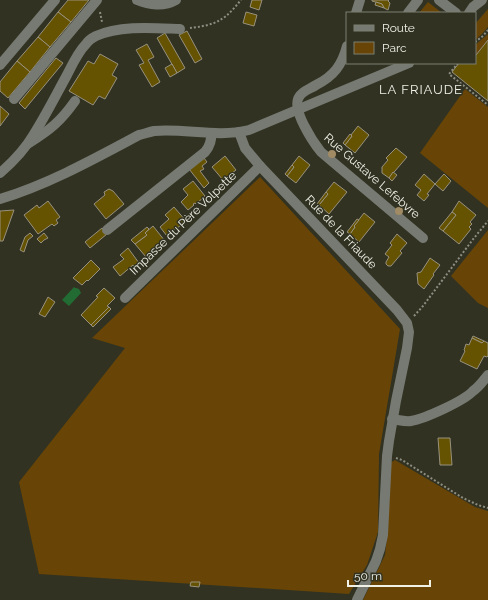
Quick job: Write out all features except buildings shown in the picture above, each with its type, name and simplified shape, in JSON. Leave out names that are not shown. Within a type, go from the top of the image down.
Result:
[{"type":"street","points":[[0,66],[55,0]]},
{"type":"street","points":[[14,99],[97,0]]},
{"type":"street","points":[[137,0],[149,4],[169,3],[176,0]]},
{"type":"street","points":[[356,12],[360,0]]},
{"type":"street","points":[[409,12],[418,0]]},
{"type":"street","points":[[440,0],[455,12]]},
{"type":"street","points":[[470,12],[482,0]]},
{"type":"street","points":[[0,173],[20,153],[33,135],[86,44],[95,37],[130,28],[180,29]]},
{"type":"street","points":[[298,109],[296,104],[298,99],[305,92],[322,82],[337,69],[346,49]]},
{"type":"street","points":[[0,199],[19,193],[64,174],[139,135],[152,131],[169,130],[211,133],[239,132],[249,130],[407,64]]},
{"type":"street","points":[[26,145],[53,128],[75,101]]},
{"type":"street","name":"Rue Gustave Lefebvre","points":[[298,109],[306,131],[321,152],[423,238]]},
{"type":"street","name":"Rue de la Friaude","points":[[239,132],[246,148],[260,166],[397,310],[407,324]]},
{"type":"street","points":[[107,230],[205,152],[211,143],[211,133]]},
{"type":"street","name":"Impasse du Père Volpette","points":[[124,298],[260,166]]},
{"type":"street","points":[[357,600],[376,561],[383,535],[387,456],[392,419],[407,348],[409,332],[407,324]]},
{"type":"street","points":[[392,419],[412,421],[424,418],[473,392],[488,375]]},
{"type":"path","points":[[180,29],[197,27],[220,20],[241,0]]},
{"type":"path","points":[[100,11],[102,22]]},
{"type":"path","points":[[476,41],[488,30]]},
{"type":"path","points":[[457,64],[449,74],[488,105]]},
{"type":"path","points":[[407,324],[488,221]]},
{"type":"path","points":[[387,456],[402,460],[463,498],[488,508]]},
{"type":"green space","points":[[428,2],[441,12],[420,12]]},
{"type":"green space","points":[[488,9],[488,27],[476,39],[476,23]]},
{"type":"green space","points":[[488,34],[488,40],[476,55],[476,44]]},
{"type":"green space","points":[[465,89],[488,107],[488,208],[420,153]]},
{"type":"green space","points":[[260,177],[400,329],[379,454],[378,532],[367,565],[349,594],[39,574],[19,482],[125,348],[92,338]]},
{"type":"green space","points":[[488,230],[488,308],[478,303],[451,276]]},
{"type":"green space","points":[[395,460],[475,507],[488,511],[488,600],[363,600],[385,555],[390,463]]},
{"type":"shaded area","points":[[74,287],[79,289],[81,293],[69,306],[62,300]]},
{"type":"district","name":"LA FRIAUDE","points":[[421,89]]}]
